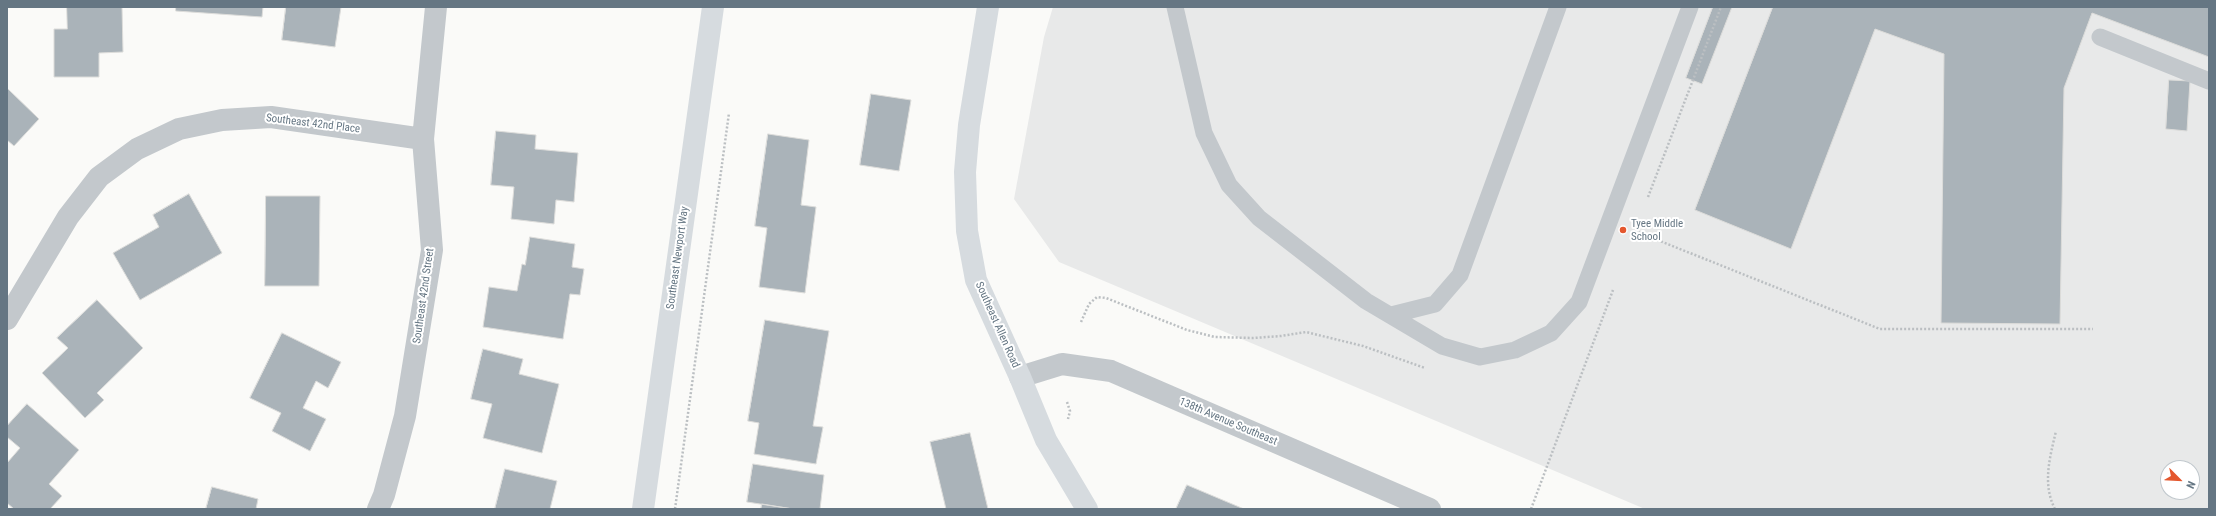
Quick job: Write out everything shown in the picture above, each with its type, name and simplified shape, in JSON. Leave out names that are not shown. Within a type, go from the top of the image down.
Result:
[{"type":"street","name":"Southeast 42nd Street","points":[[378,509],[384,495],[405,416],[432,250],[423,139],[436,7]]},
{"type":"street","name":"Southeast Newport Way","points":[[643,509],[712,7]]},
{"type":"street","name":"Southeast Allen Road","points":[[988,7],[969,125],[965,172],[966,231],[976,280],[1020,377],[1046,440],[1087,509]]},
{"type":"street","name":"Southeast 42nd Place","points":[[7,319],[68,217],[99,177],[137,149],[179,129],[222,120],[271,117],[423,139]]},
{"type":"street","name":"138th Avenue Southeast","points":[[1020,377],[1062,364],[1111,371],[1430,509]]},
{"type":"lane","points":[[1175,7],[1204,134],[1229,185],[1259,218],[1366,301],[1442,346],[1480,357],[1515,350],[1552,333],[1579,302],[1690,7]]},
{"type":"lane","points":[[1391,315],[1435,304],[1460,274],[1558,7]]},
{"type":"lane","points":[[2100,37],[2209,81]]},
{"type":"path","points":[[1646,202],[1721,7]]},
{"type":"path","points":[[675,509],[730,107]]},
{"type":"path","points":[[1632,238],[1638,224]]},
{"type":"path","points":[[1635,231],[1880,329],[2093,330]]},
{"type":"path","points":[[1531,509],[1614,289]]},
{"type":"path","points":[[1081,322],[1089,304],[1097,297],[1106,298],[1187,330],[1215,337],[1253,338],[1306,332],[1363,346],[1430,370]]},
{"type":"path","points":[[2055,509],[2052,503],[2047,472],[2056,431]]},
{"type":"shaded area","name":"Tyee Middle School","points":[[1053,7],[2209,7],[2209,509],[1645,509],[1059,262],[1014,199],[1044,37]]},
{"type":"building","points":[[67,7],[122,7],[123,52],[99,53],[99,77],[54,77],[54,29],[67,29]]},
{"type":"building","points":[[176,7],[263,7],[262,17],[176,11]]},
{"type":"building","points":[[286,7],[341,7],[335,47],[282,40]]},
{"type":"building","points":[[1713,7],[1732,7],[1702,84],[1686,78]]},
{"type":"building","name":"Tyee Middle School","points":[[1773,7],[2209,7],[2209,57],[2092,13],[2064,88],[2060,324],[1941,323],[1944,54],[1875,29],[1791,249],[1695,210]]},
{"type":"building","points":[[2169,80],[2190,81],[2187,131],[2166,129]]},
{"type":"building","points":[[7,88],[39,119],[14,146],[7,140]]},
{"type":"building","points":[[871,94],[911,100],[899,171],[860,165]]},
{"type":"building","points":[[496,131],[536,135],[535,149],[578,153],[574,202],[556,200],[554,224],[511,219],[514,187],[491,185]]},
{"type":"building","points":[[768,134],[809,140],[801,205],[816,207],[805,293],[759,287],[767,228],[755,226]]},
{"type":"building","points":[[189,194],[222,253],[140,300],[113,253],[159,227],[153,215]]},
{"type":"building","points":[[266,196],[320,196],[319,286],[265,286]]},
{"type":"building","points":[[530,237],[575,244],[572,267],[584,269],[580,295],[570,294],[563,339],[483,327],[489,287],[517,291],[522,264],[525,265]]},
{"type":"building","points":[[97,300],[143,348],[97,393],[104,400],[85,418],[42,373],[68,348],[57,338]]},
{"type":"building","points":[[765,320],[829,331],[813,426],[823,427],[816,464],[754,454],[759,423],[748,421]]},
{"type":"building","points":[[282,333],[341,362],[328,388],[316,381],[303,408],[326,419],[310,451],[272,431],[281,413],[250,398]]},
{"type":"building","points":[[483,349],[523,359],[519,374],[559,384],[542,453],[483,438],[492,404],[471,399]]},
{"type":"building","points":[[27,404],[79,450],[49,484],[62,496],[50,509],[14,509],[7,503],[7,463],[20,448],[7,437],[7,426]]},
{"type":"building","points":[[970,433],[988,509],[946,509],[930,442]]},
{"type":"building","points":[[753,464],[824,475],[820,509],[793,509],[747,502]]},
{"type":"building","points":[[505,469],[557,481],[550,509],[495,509]]},
{"type":"building","points":[[1187,485],[1244,509],[1176,509]]},
{"type":"building","points":[[212,487],[258,499],[256,509],[206,509]]},
{"type":"building","points":[[762,504],[793,509],[761,509]]},
{"type":"place","name":"Tyee Middle School","points":[[1623,230]]}]
